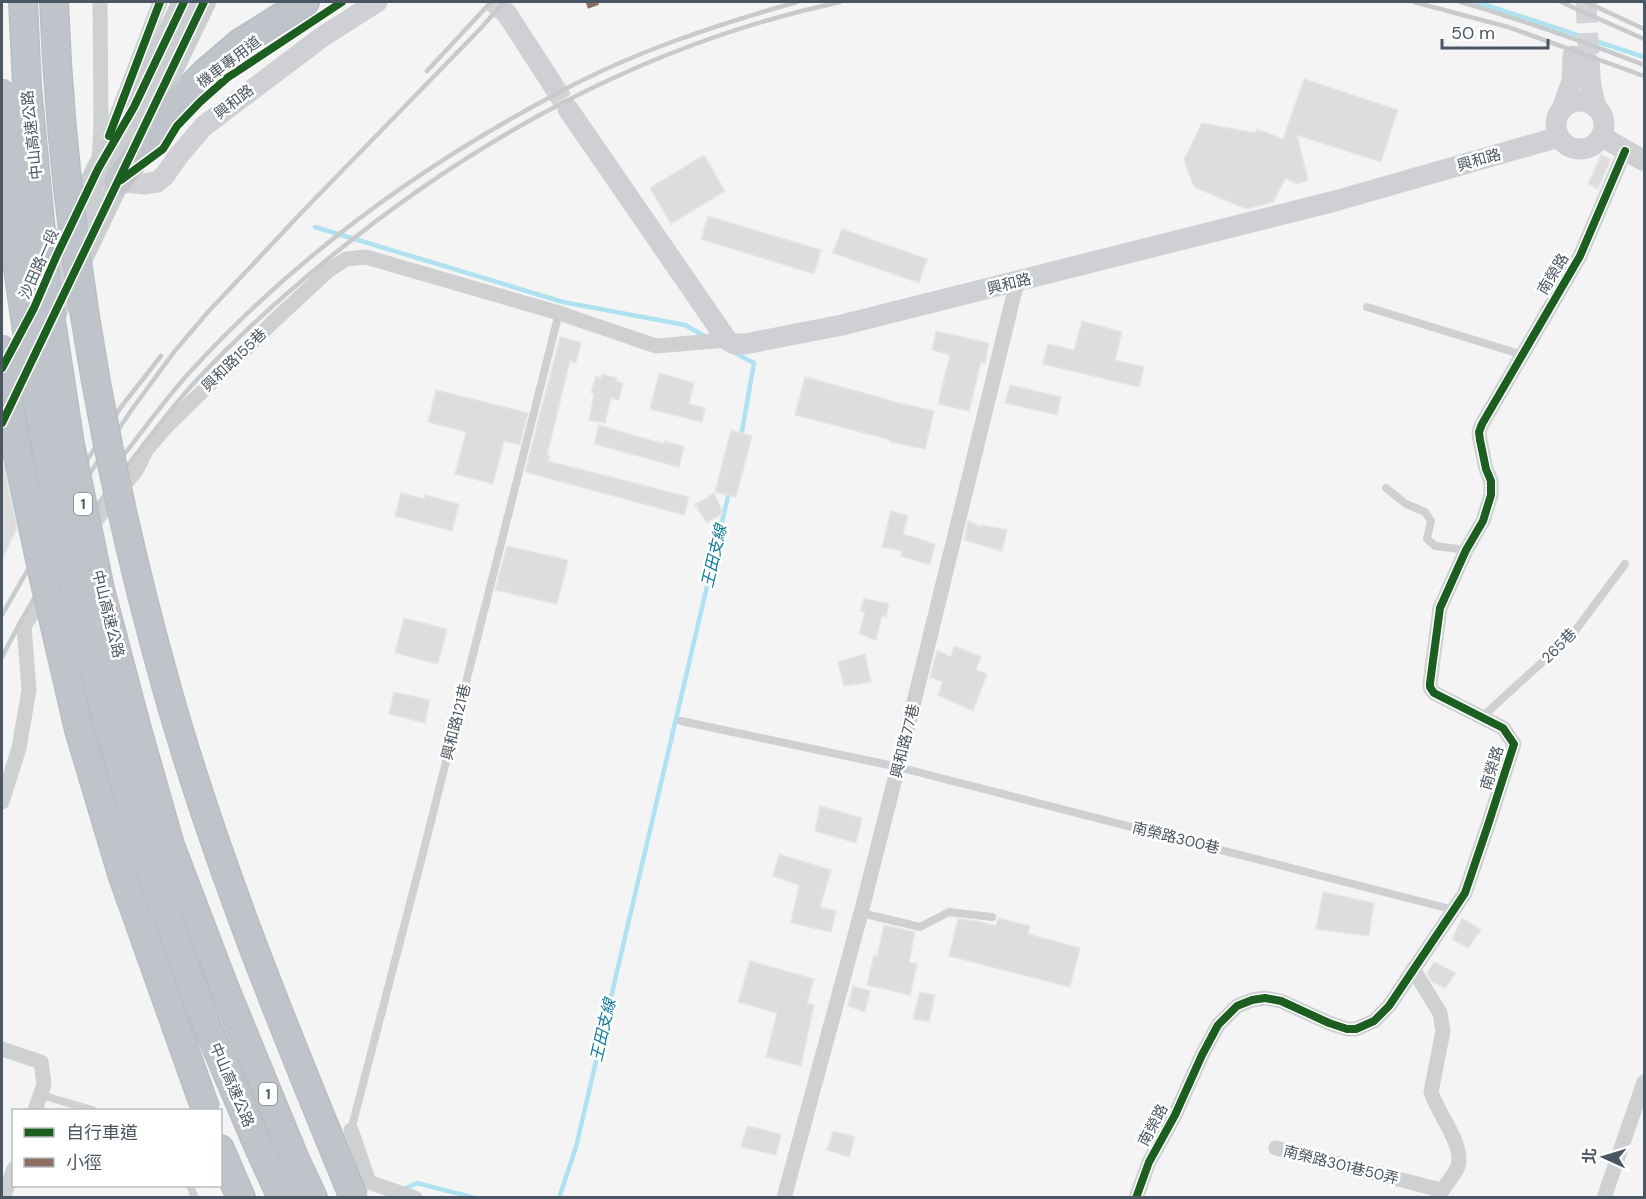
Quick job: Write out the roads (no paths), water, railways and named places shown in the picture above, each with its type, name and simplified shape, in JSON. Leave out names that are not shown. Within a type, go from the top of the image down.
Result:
[{"type":"highway","name":"中山高速公路","points":[[23,2],[27,86],[47,294],[70,444],[100,588],[170,844],[225,989],[294,1157],[313,1197]]},
{"type":"highway","points":[[54,2],[65,165],[84,304],[103,418],[134,561],[167,690],[201,799],[242,916],[299,1064],[354,1197]]},
{"type":"highway","points":[[108,175],[204,73],[240,43],[305,2]]},
{"type":"highway","name":"中山高速公路","points":[[2,92],[16,262],[34,381],[58,513],[88,649],[142,847],[206,1023],[282,1197]]},
{"type":"highway","points":[[2,226],[66,264]]},
{"type":"highway","name":"中山高速公路","points":[[2,348],[14,437],[79,730],[122,874],[206,1109]]},
{"type":"highway","points":[[222,1154],[241,1197]]},
{"type":"main road","name":"沙田路一段","points":[[108,175],[134,107],[184,2]]},
{"type":"main road","name":"沙田路一段","points":[[2,423],[66,264],[108,175],[204,2]]},
{"type":"main road","name":"沙田路一段","points":[[2,368],[34,308],[66,264]]},
{"type":"street","points":[[100,2],[101,126],[108,175]]},
{"type":"street","name":"沙田路一段","points":[[108,175],[114,123],[160,2]]},
{"type":"street","name":"興和路","points":[[108,175],[144,184],[158,182],[204,126],[322,37],[377,2]]},
{"type":"street","points":[[507,14],[551,82]]},
{"type":"street","points":[[1562,109],[1568,104],[1582,101],[1596,108],[1603,121],[1601,136],[1597,142],[1584,148],[1570,147],[1559,137],[1557,130],[1558,116],[1581,60],[1596,108]]},
{"type":"street","points":[[568,109],[726,340]]},
{"type":"street","points":[[1601,136],[1644,161]]},
{"type":"street","name":"興和路","points":[[726,340],[734,344],[745,344],[842,325],[1335,201],[1559,137]]},
{"type":"street","name":"南榮路","points":[[1136,1197],[1149,1162],[1175,1115],[1202,1055],[1218,1025],[1237,1006],[1265,998],[1281,1001],[1347,1029],[1356,1029],[1374,1021],[1389,1006],[1465,893],[1514,744],[1503,728],[1434,693],[1430,687],[1440,608],[1466,550],[1483,521],[1491,495],[1491,481],[1486,469],[1479,432],[1482,424],[1580,255],[1625,151]]},
{"type":"street","name":"興和路155巷","points":[[2,802],[19,748],[29,690],[24,626],[105,508],[136,471],[147,449],[166,427],[275,320],[329,270],[346,259],[366,257],[559,313],[656,346],[726,340]]},
{"type":"street","name":"興和路77巷","points":[[784,1197],[861,913],[1017,282]]},
{"type":"street","points":[[1413,969],[1440,1012],[1443,1031],[1431,1092],[1457,1143],[1459,1155],[1458,1167],[1440,1194]]},
{"type":"street","points":[[2,1048],[41,1062],[44,1084],[35,1109]]},
{"type":"street","points":[[1604,1197],[1644,1082]]},
{"type":"street","points":[[351,1130],[369,1182],[416,1197]]},
{"type":"street","name":"南榮路301巷50弄","points":[[1276,1148],[1440,1194]]},
{"type":"street","points":[[3,1197],[12,1174]]},
{"type":"lane","name":"機車專用道","points":[[108,175],[163,149],[177,126],[227,78],[342,2]]},
{"type":"lane","points":[[1367,307],[1523,355]]},
{"type":"lane","name":"興和路121巷","points":[[351,1130],[559,313]]},
{"type":"lane","points":[[1386,488],[1406,504],[1425,512],[1431,521],[1427,539],[1436,546],[1466,550]]},
{"type":"lane","name":"265巷","points":[[1482,717],[1572,634],[1625,564]]},
{"type":"lane","name":"南榮路300巷","points":[[681,721],[898,767],[1454,910]]},
{"type":"lane","points":[[861,913],[920,927],[949,912],[992,917]]},
{"type":"lane","points":[[41,1095],[89,1109]]},
{"type":"waterway","points":[[1477,2],[1644,57]]},
{"type":"waterway","name":"王田支線","points":[[315,227],[563,302],[685,325],[706,337]]},
{"type":"waterway","name":"王田支線","points":[[735,353],[754,363],[741,437]]},
{"type":"waterway","name":"王田支線","points":[[559,1198],[576,1147],[729,492]]},
{"type":"waterway","name":"王田支線","points":[[403,1190],[417,1183],[475,1198]]},
{"type":"tunnel","points":[[493,2],[507,14]]},
{"type":"tunnel","points":[[1586,2],[1589,63]]},
{"type":"tunnel","points":[[551,82],[568,109]]},
{"type":"railway","points":[[427,71],[491,2]]},
{"type":"railway","points":[[2,615],[34,559],[130,412],[174,352],[208,312],[303,211],[504,2]]},
{"type":"railway","points":[[110,473],[189,373],[229,331],[315,254],[408,184],[505,122],[585,79],[704,30],[797,2]]},
{"type":"railway","points":[[2,657],[30,605],[78,531],[162,421],[225,351],[323,263],[440,175],[502,136],[566,101],[699,42],[769,20],[840,2]]},
{"type":"railway","points":[[1414,2],[1508,27],[1644,76]]},
{"type":"railway","points":[[1461,2],[1644,65]]},
{"type":"railway","points":[[1561,2],[1644,39]]},
{"type":"railway","points":[[1586,2],[1644,29]]},
{"type":"railway","points":[[38,537],[121,407],[161,356]]}]
